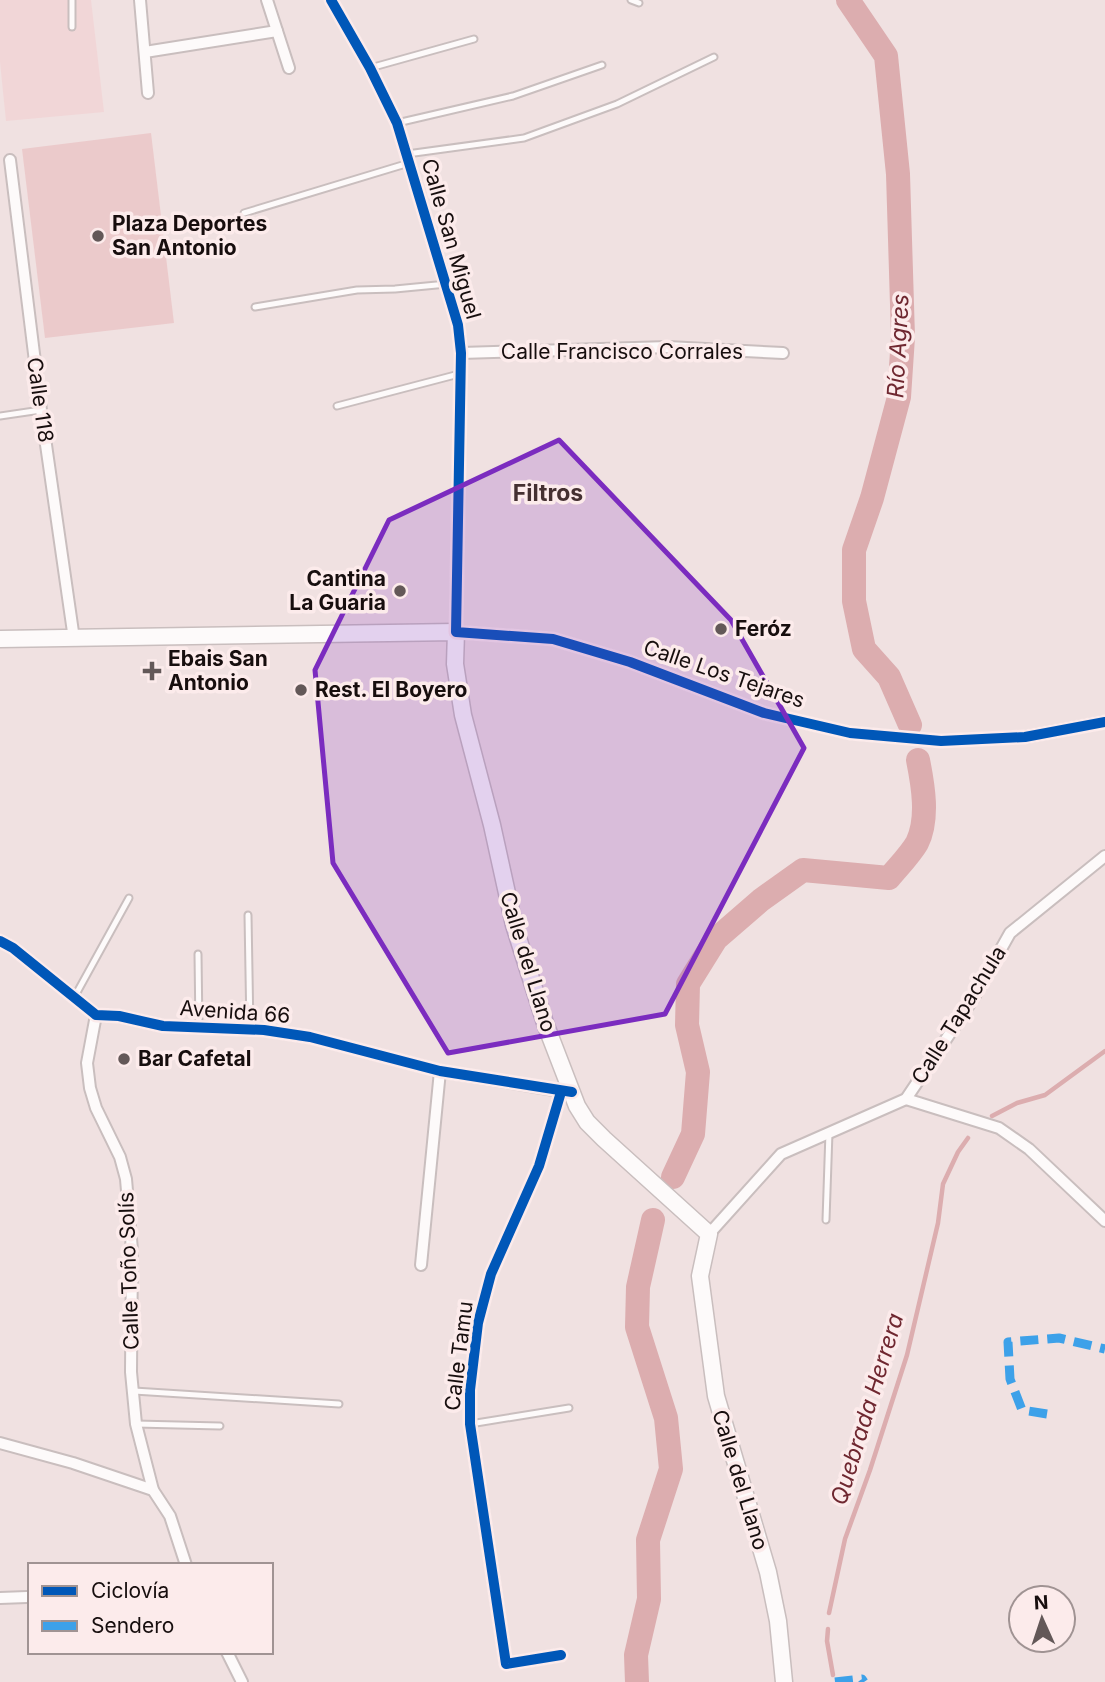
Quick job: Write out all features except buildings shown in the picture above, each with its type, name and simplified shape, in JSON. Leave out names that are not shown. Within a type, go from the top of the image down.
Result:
[{"type":"main road","points":[[0,639],[457,632]]},
{"type":"main road","name":"Calle del Llano","points":[[457,632],[454,664],[463,715],[492,825],[514,925],[566,1092],[587,1122],[709,1234],[700,1276],[710,1370],[768,1572],[778,1621],[784,1682]]},
{"type":"street","points":[[140,0],[148,93]]},
{"type":"street","points":[[267,0],[289,68]]},
{"type":"street","name":"Calle San Miguel","points":[[331,0],[370,68],[397,123],[458,325],[461,353],[457,632]]},
{"type":"street","points":[[145,52],[277,31]]},
{"type":"street","name":"Calle 118","points":[[10,160],[41,410],[74,639]]},
{"type":"street","name":"Calle Francisco Corrales","points":[[461,353],[668,347],[783,353]]},
{"type":"street","name":"Calle Los Tejares","points":[[457,632],[553,639],[630,662],[764,713],[850,733],[941,741],[1025,737],[1105,722]]},
{"type":"street","name":"Calle Tapachula","points":[[709,1234],[781,1154],[906,1100],[973,999],[1010,933],[1105,856]]},
{"type":"street","name":"Avenida 66","points":[[0,942],[13,948],[73,999],[96,1014],[163,1026],[250,1030],[310,1037],[440,1071],[566,1092]]},
{"type":"street","name":"Calle Toño Solís","points":[[96,1014],[87,1063],[90,1088],[96,1108],[120,1157],[126,1179],[132,1250],[131,1372],[136,1424],[153,1490],[170,1517],[185,1563]]},
{"type":"street","points":[[421,1265],[440,1071]]},
{"type":"street","name":"Calle Tamu","points":[[561,1654],[506,1664],[470,1424],[470,1390],[478,1323],[491,1274],[540,1166],[566,1092]]},
{"type":"street","points":[[906,1100],[999,1128],[1029,1149],[1105,1221]]},
{"type":"street","points":[[0,1443],[73,1463],[153,1490]]},
{"type":"street","points":[[0,1598],[27,1597]]},
{"type":"street","points":[[228,1654],[242,1682]]},
{"type":"lane","points":[[72,0],[72,27]]},
{"type":"lane","points":[[631,0],[639,3]]},
{"type":"lane","points":[[370,68],[474,39]]},
{"type":"lane","points":[[244,213],[408,159],[524,138],[617,104],[714,57]]},
{"type":"lane","points":[[397,123],[513,96],[602,65]]},
{"type":"lane","points":[[255,307],[357,290],[447,284]]},
{"type":"lane","points":[[337,406],[460,373]]},
{"type":"lane","points":[[0,416],[41,410]]},
{"type":"lane","points":[[73,999],[129,898]]},
{"type":"lane","points":[[248,915],[250,1030]]},
{"type":"lane","points":[[198,954],[200,1029]]},
{"type":"lane","points":[[826,1220],[829,1132]]},
{"type":"lane","points":[[134,1391],[339,1404]]},
{"type":"lane","points":[[470,1424],[569,1408]]},
{"type":"lane","points":[[136,1424],[220,1426]]},
{"type":"highlighted area","points":[[559,440],[731,620],[804,748],[665,1014],[448,1053],[333,863],[315,670],[389,520]]},
{"type":"shaded area","points":[[0,0],[91,0],[104,112],[6,121],[0,62]]},
{"type":"shaded area","name":"Plaza Deportes San Antonio","points":[[151,133],[174,323],[45,338],[22,149]]},
{"type":"waterway","name":"Río Agres","points":[[848,0],[886,56],[898,174],[903,337],[899,397],[872,498],[854,550],[854,601],[864,649],[889,677],[910,725]]},
{"type":"waterway","name":"Río Agres","points":[[673,1177],[693,1134],[698,1072],[687,1025],[688,984],[716,939],[761,900],[803,870],[889,878],[921,834],[924,802],[918,760]]},
{"type":"waterway","name":"Quebrada Herrera","points":[[992,1116],[1017,1103],[1045,1095],[1105,1051]]},
{"type":"waterway","name":"Quebrada Herrera","points":[[829,1613],[845,1539],[907,1355],[938,1223],[943,1184],[958,1152],[968,1138]]},
{"type":"waterway","name":"Río Agres","points":[[637,1682],[636,1655],[649,1599],[648,1540],[671,1469],[666,1418],[637,1327],[638,1287],[653,1220]]},
{"type":"waterway","name":"Quebrada Herrera","points":[[828,1629],[827,1641],[833,1675]]},
{"type":"marked path","points":[[1047,1414],[1022,1410],[1010,1379],[1008,1342],[1059,1338],[1105,1349]]},
{"type":"marked path","points":[[835,1682],[862,1679],[864,1682]]},
{"type":"cycle path","points":[[331,0],[370,68],[397,123],[458,325],[461,353],[456,632],[553,639],[630,662],[764,713],[850,733],[941,741],[1025,737],[1105,722]]},
{"type":"cycle path","points":[[0,941],[13,948],[96,1015],[119,1016],[163,1026],[264,1030],[310,1037],[440,1071],[572,1092]]},
{"type":"cycle path","points":[[561,1092],[539,1166],[491,1274],[478,1323],[470,1390],[470,1424],[506,1664],[561,1655]]},
{"type":"place","name":"Plaza Deportes San Antonio","points":[[98,236]]},
{"type":"place","name":"Cantina La Guaria","points":[[400,591]]},
{"type":"place","name":"Feróz","points":[[721,629]]},
{"type":"place","name":"Ebais San Antonio","points":[[152,671]]},
{"type":"place","name":"Rest. El Boyero","points":[[301,690]]},
{"type":"place","name":"Bar Cafetal","points":[[124,1059]]},
{"type":"district","name":"Filtros","points":[[548,493]]}]
